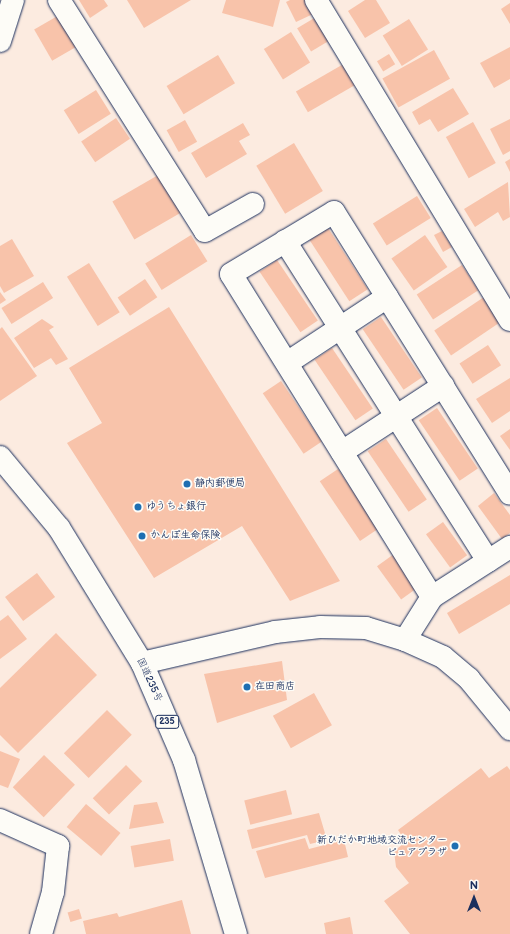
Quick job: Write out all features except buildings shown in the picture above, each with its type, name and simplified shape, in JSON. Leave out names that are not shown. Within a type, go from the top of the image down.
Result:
[{"type":"main road","points":[[0,41],[12,0]]},
{"type":"main road","points":[[59,0],[205,231],[253,204]]},
{"type":"main road","points":[[316,0],[510,320]]},
{"type":"main road","points":[[432,598],[231,274],[334,212],[510,494]]},
{"type":"main road","points":[[285,241],[488,561]]},
{"type":"main road","points":[[287,363],[387,297]]},
{"type":"main road","points":[[342,452],[442,386]]},
{"type":"main road","name":"国道235号","points":[[0,457],[59,528],[142,663],[184,760],[236,934]]},
{"type":"main road","points":[[405,640],[432,598],[510,547]]},
{"type":"main road","points":[[142,663],[275,632],[320,627],[366,628],[405,640],[443,657],[469,679],[510,729]]},
{"type":"main road","points":[[0,820],[58,846],[53,892],[41,934]]},
{"type":"place","name":"静内郵便局","points":[[187,484]]},
{"type":"place","name":"ゆうちょ銀行","points":[[138,507]]},
{"type":"place","name":"かんぽ生命保険","points":[[142,536]]},
{"type":"place","name":"在田商店","points":[[247,687]]},
{"type":"place","name":"新ひだか町地域交流センター ピュアプラザ","points":[[455,846]]}]
